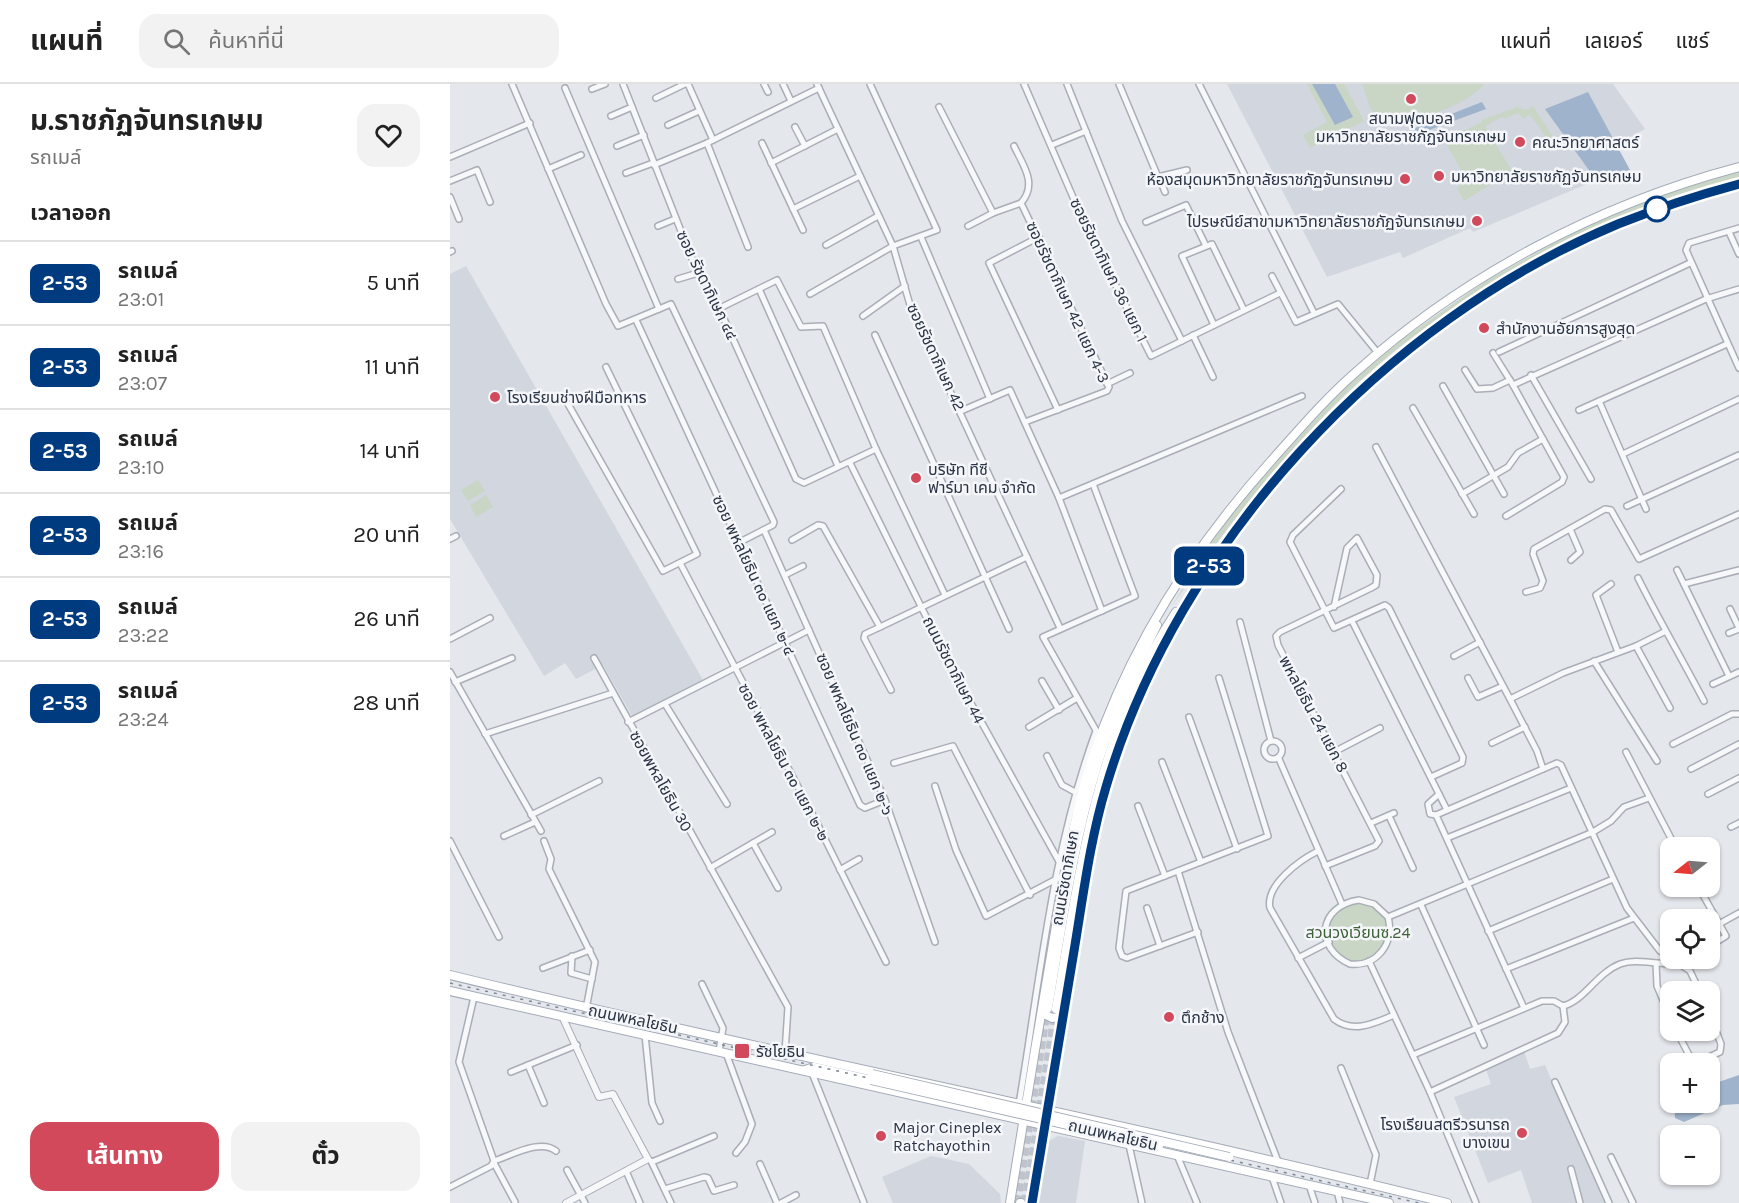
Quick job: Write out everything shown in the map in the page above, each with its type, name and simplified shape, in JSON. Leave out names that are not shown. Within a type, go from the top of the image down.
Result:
[{"type":"main road","name":"ถนนรัชดาภิเษก","points":[[1032,1203],[1047,1110],[1053,1007],[1066,874],[1077,812],[1098,732],[1140,648],[1184,574],[1217,526],[1263,471],[1330,397],[1378,353],[1468,288],[1569,229],[1649,194],[1739,167]]},
{"type":"main road","name":"ถนนรัชดาภิเษก","points":[[1010,1203],[1023,1120],[1022,1104],[1053,1007],[1108,779],[1151,671],[1198,582],[1248,512],[1353,398],[1421,340],[1497,289],[1586,239],[1670,204],[1739,184]]},
{"type":"main road","name":"ถนนรัชดาภิเษก","points":[[1053,1007],[1076,849],[1099,761],[1129,684],[1184,574]]},
{"type":"main road","name":"ถนนพหลโยธิน","points":[[450,975],[523,995]]},
{"type":"main road","name":"ถนนพหลโยธิน","points":[[450,980],[974,1093],[1447,1203]]},
{"type":"main road","name":"ถนนพหลโยธิน","points":[[450,989],[474,997],[519,1006]]},
{"type":"main road","name":"ถนนพหลโยธิน","points":[[450,989],[1389,1203]]},
{"type":"main road","name":"ถนนพหลโยธิน","points":[[813,1058],[821,1063],[872,1077],[1228,1159],[1260,1164],[1275,1163]]},
{"type":"main road","name":"ถนนพหลโยธิน","points":[[802,1070],[814,1067],[872,1077]]},
{"type":"main road","points":[[972,1108],[975,1103],[974,1093]]},
{"type":"main road","points":[[1080,1133],[1078,1127],[1084,1118]]},
{"type":"main road","name":"ถนนพหลโยธิน","points":[[1228,1159],[1281,1179]]},
{"type":"street","points":[[512,84],[618,326],[671,304],[770,511],[774,524],[740,542]]},
{"type":"street","points":[[592,89],[605,84]]},
{"type":"street","name":"ซอย รัชดาภิเษก ๔๔","points":[[623,84],[698,273],[708,284],[720,308],[798,482],[804,483],[838,466]]},
{"type":"street","points":[[656,98],[686,84],[713,140]]},
{"type":"street","points":[[764,84],[768,92]]},
{"type":"street","points":[[783,84],[791,101]]},
{"type":"street","points":[[810,294],[893,246],[937,230],[870,84]]},
{"type":"street","name":"ซอยรัชดาภิเษก 36 แยก 1","points":[[1024,84],[1082,218],[1150,356],[1280,292]]},
{"type":"street","points":[[1067,84],[1122,221],[1182,340]]},
{"type":"street","points":[[1119,84],[1165,192]]},
{"type":"street","points":[[1200,84],[1314,313]]},
{"type":"street","points":[[626,173],[707,143],[818,86]]},
{"type":"street","name":"ซอยรัชดาภิเษก 42","points":[[818,86],[893,246],[910,305],[1060,628]]},
{"type":"street","points":[[565,88],[659,309]]},
{"type":"street","points":[[610,116],[632,106]]},
{"type":"street","points":[[939,107],[993,213]]},
{"type":"street","points":[[668,125],[699,111]]},
{"type":"street","points":[[450,157],[530,123]]},
{"type":"street","points":[[795,127],[805,146]]},
{"type":"street","points":[[771,163],[838,129]]},
{"type":"street","points":[[1052,145],[1086,131]]},
{"type":"street","points":[[618,146],[644,135]]},
{"type":"street","points":[[707,143],[748,247]]},
{"type":"street","points":[[762,143],[803,230]]},
{"type":"street","points":[[1014,146],[1029,180],[1030,190],[1021,203]]},
{"type":"street","points":[[548,169],[581,155]]},
{"type":"street","points":[[450,181],[477,170],[490,202]]},
{"type":"street","points":[[1159,177],[1187,170]]},
{"type":"street","points":[[793,209],[861,176]]},
{"type":"street","points":[[450,197],[459,219]]},
{"type":"street","name":"ซอยรัชดาภิเษก 42 แยก 4-3","points":[[968,226],[993,213],[1021,203],[1107,384],[1107,391],[1025,422]]},
{"type":"street","points":[[1146,222],[1186,205],[1206,246]]},
{"type":"street","points":[[825,244],[878,216]]},
{"type":"street","points":[[658,226],[675,219]]},
{"type":"street","points":[[1739,228],[1689,243],[1686,250],[1689,263],[1739,368]]},
{"type":"street","points":[[1729,232],[1739,254]]},
{"type":"street","points":[[921,237],[990,399]]},
{"type":"street","points":[[1039,237],[989,263],[1058,410]]},
{"type":"street","points":[[1214,325],[1182,257],[1212,244],[1244,310]]},
{"type":"street","points":[[1506,516],[1563,480],[1496,352],[1689,263]]},
{"type":"street","points":[[678,279],[698,273]]},
{"type":"street","points":[[1272,276],[1296,322],[1314,313],[1340,306],[1378,353]]},
{"type":"street","name":"ถนนรัชดาภิเษก 44","points":[[720,308],[779,281],[801,327],[823,326],[876,449],[945,595]]},
{"type":"street","points":[[862,316],[905,286]]},
{"type":"street","points":[[759,289],[838,466],[876,449]]},
{"type":"street","points":[[1465,370],[1478,389],[1484,390],[1511,383],[1706,299],[1739,289]]},
{"type":"street","name":"ซอย พหลโยธิน ๓๐ แยก ๒-๔","points":[[636,320],[860,805],[866,808],[885,800]]},
{"type":"street","points":[[875,335],[1009,629]]},
{"type":"street","points":[[1193,335],[1213,377]]},
{"type":"street","points":[[1579,410],[1727,344]]},
{"type":"street","points":[[568,404],[663,571],[697,554],[606,367]]},
{"type":"street","points":[[1107,384],[1130,373]]},
{"type":"street","points":[[1531,375],[1591,479]]},
{"type":"street","points":[[1443,386],[1504,494]]},
{"type":"street","points":[[961,411],[1010,390],[1059,498],[1102,611]]},
{"type":"street","points":[[1059,498],[1302,396]]},
{"type":"street","points":[[1623,454],[1739,399]]},
{"type":"street","points":[[1599,401],[1646,509]]},
{"type":"street","points":[[1413,408],[1474,514]]},
{"type":"street","points":[[1462,494],[1508,467],[1518,453],[1543,439]]},
{"type":"street","points":[[1376,447],[1525,727],[1543,769]]},
{"type":"street","points":[[1627,506],[1739,454]]},
{"type":"street","name":"ถนนรัชดาภิเษก 44","points":[[850,462],[953,671],[1066,874]]},
{"type":"street","points":[[1022,1104],[1059,865],[1075,792],[1098,732],[1043,637],[1135,596],[1093,484]]},
{"type":"street","points":[[1341,489],[1290,539],[1291,546],[1334,628],[1385,605],[1463,757],[1462,763],[1431,777]]},
{"type":"street","points":[[1527,592],[1540,588],[1544,581],[1533,554],[1534,549],[1608,509],[1636,557],[1642,559],[1739,514]]},
{"type":"street","points":[[792,540],[818,525],[823,526],[880,627]]},
{"type":"street","points":[[1570,529],[1580,552],[1571,560]]},
{"type":"street","name":"ซอย พหลโยธิน ๓๐ แยก ๒-๖","points":[[764,530],[885,800],[935,942]]},
{"type":"street","points":[[450,539],[456,536]]},
{"type":"street","name":"พหลโยธิน 24 แยก 8","points":[[1325,866],[1377,844],[1379,841],[1278,645],[1276,636],[1325,612],[1371,588],[1378,580],[1357,538],[1350,543],[1345,555],[1334,607]]},
{"type":"street","points":[[891,690],[864,638],[865,634],[1027,557]]},
{"type":"street","name":"ซอย พหลโยธิน ๓๐ แยก ๒-๒","points":[[680,563],[886,962]]},
{"type":"street","points":[[784,575],[803,566]]},
{"type":"street","points":[[1677,570],[1729,676]]},
{"type":"street","points":[[1684,584],[1739,570]]},
{"type":"street","points":[[1638,578],[1664,632],[1673,642],[1704,701]]},
{"type":"street","points":[[1611,584],[1596,595],[1618,652]]},
{"type":"street","points":[[1729,633],[1739,629],[1730,609]]},
{"type":"street","points":[[450,639],[490,618]]},
{"type":"street","points":[[1352,621],[1447,810]]},
{"type":"street","points":[[1240,622],[1271,741]]},
{"type":"street","points":[[628,722],[735,670],[810,630]]},
{"type":"street","points":[[1510,699],[1563,673],[1636,646],[1664,632]]},
{"type":"street","points":[[1454,656],[1480,642]]},
{"type":"street","points":[[1636,646],[1670,708]]},
{"type":"street","points":[[455,682],[512,658]]},
{"type":"street","name":"ซอยพหลโยธิน 30","points":[[594,658],[788,1007],[785,1053]]},
{"type":"street","points":[[1594,661],[1657,760]]},
{"type":"street","points":[[450,672],[541,831]]},
{"type":"street","points":[[1713,684],[1739,672]]},
{"type":"street","points":[[1198,932],[1127,958],[1122,956],[1119,940],[1126,891],[1268,836],[1219,678]]},
{"type":"street","points":[[1468,678],[1478,697],[1503,686]]},
{"type":"street","points":[[1042,681],[1059,710]]},
{"type":"street","points":[[485,734],[613,693]]},
{"type":"street","points":[[1029,727],[1077,698]]},
{"type":"street","points":[[665,704],[727,804]]},
{"type":"street","points":[[1673,744],[1732,714],[1739,714]]},
{"type":"street","points":[[1189,717],[1237,849]]},
{"type":"street","points":[[1492,743],[1525,727]]},
{"type":"street","points":[[1334,752],[1380,728]]},
{"type":"street","points":[[1271,741],[1264,748],[1265,755],[1271,759],[1279,759]]},
{"type":"street","points":[[1271,741],[1281,745],[1279,759],[1342,904]]},
{"type":"street","points":[[1691,769],[1739,744]]},
{"type":"street","points":[[894,763],[953,746],[1030,895]]},
{"type":"street","points":[[1626,752],[1670,837]]},
{"type":"street","points":[[1047,756],[1062,785],[1075,792]]},
{"type":"street","points":[[1162,762],[1201,862]]},
{"type":"street","points":[[1439,794],[1428,804],[1430,814],[1437,814],[1559,763],[1613,879],[1634,918],[1660,951]]},
{"type":"street","points":[[1708,794],[1739,777]]},
{"type":"street","points":[[531,815],[599,781]]},
{"type":"street","points":[[935,786],[956,850],[983,914],[989,916],[1066,874]]},
{"type":"street","points":[[1447,838],[1570,788]]},
{"type":"street","points":[[1388,917],[1593,832],[1611,821],[1624,807],[1649,798]]},
{"type":"street","points":[[1138,806],[1165,876]]},
{"type":"street","points":[[1371,823],[1391,814],[1413,868]]},
{"type":"street","points":[[1437,814],[1524,1008]]},
{"type":"street","points":[[504,836],[535,822]]},
{"type":"street","points":[[1731,827],[1739,823]]},
{"type":"street","points":[[710,868],[772,832]]},
{"type":"street","points":[[450,841],[499,937]]},
{"type":"street","points":[[544,841],[551,859],[549,869],[595,964],[585,1009]]},
{"type":"street","points":[[753,843],[778,888]]},
{"type":"street","points":[[1318,851],[1283,877],[1269,895],[1270,908],[1329,1012],[1340,1023],[1361,1026],[1394,1015]]},
{"type":"street","points":[[840,870],[859,859]]},
{"type":"street","points":[[1178,871],[1228,1032],[1275,1163]]},
{"type":"street","points":[[1488,931],[1613,879]]},
{"type":"street","points":[[1359,900],[1368,902],[1388,917],[1388,942],[1383,951],[1369,962],[1354,965],[1346,963],[1329,942],[1325,930],[1325,921],[1342,904],[1359,900]]},
{"type":"street","points":[[1421,905],[1484,1045]]},
{"type":"street","points":[[1147,908],[1160,946]]},
{"type":"street","points":[[1720,923],[1739,913]]},
{"type":"street","points":[[1506,969],[1634,918]]},
{"type":"street","points":[[1720,926],[1726,936],[1720,940]]},
{"type":"street","points":[[1298,958],[1329,942]]},
{"type":"street","points":[[543,968],[590,950]]},
{"type":"street","points":[[572,956],[571,973],[592,979]]},
{"type":"street","points":[[1369,962],[1430,1092],[1476,1203]]},
{"type":"street","points":[[1413,1055],[1524,1008],[1549,1000],[1563,1006],[1573,1003],[1611,968],[1628,962],[1660,963]]},
{"type":"street","points":[[1656,963],[1657,986],[1660,993]]},
{"type":"street","points":[[702,984],[723,1028],[723,1052],[752,1124],[745,1142],[736,1153]]},
{"type":"street","points":[[474,997],[459,1062],[494,1162],[514,1202]]},
{"type":"street","points":[[1430,1092],[1558,1033],[1565,1022],[1563,1006]]},
{"type":"street","points":[[562,1016],[599,1097],[613,1094],[671,1203]]},
{"type":"street","points":[[645,1035],[652,1103],[660,1121]]},
{"type":"street","points":[[1683,1041],[1692,1059],[1698,1062],[1720,1052],[1720,1041]]},
{"type":"street","points":[[511,1072],[577,1045]]},
{"type":"street","points":[[528,1065],[544,1103]]},
{"type":"street","points":[[1341,1068],[1376,1155],[1370,1184]]},
{"type":"street","points":[[812,1073],[864,1203]]},
{"type":"street","points":[[1555,1082],[1608,1203]]},
{"type":"street","points":[[566,1203],[650,1160],[714,1136]]},
{"type":"street","points":[[1130,1145],[1142,1203]]},
{"type":"street","points":[[450,1187],[494,1162],[539,1146],[549,1146],[556,1151]]},
{"type":"street","points":[[1177,1155],[1197,1203]]},
{"type":"street","points":[[1611,1157],[1633,1203]]},
{"type":"street","points":[[760,1164],[779,1203],[796,1195]]},
{"type":"street","points":[[1571,1169],[1580,1203]]},
{"type":"street","points":[[567,1170],[585,1203]]},
{"type":"street","points":[[626,1171],[640,1203]]},
{"type":"street","points":[[665,1190],[704,1177],[708,1178],[714,1191],[734,1185]]},
{"type":"street","points":[[1272,1177],[1281,1203]]},
{"type":"street","points":[[1309,1185],[1315,1203]]},
{"type":"street","points":[[1337,1191],[1340,1203]]},
{"type":"shaded area","name":"มหาวิทยาลัยราชภัฏจันทรเกษม","points":[[1227,84],[1613,84],[1645,129],[1615,145],[1625,168],[1473,232],[1470,228],[1403,258],[1400,252],[1327,277]]},
{"type":"shaded area","name":"โรงเรียนช่างฝีมือทหาร","points":[[466,266],[703,680],[632,716],[603,665],[576,679],[565,663],[544,676],[450,519],[450,274]]},
{"type":"shaded area","name":"โรงเรียนสตรีวรนารถ บางเขน","points":[[1524,1051],[1530,1069],[1545,1065],[1605,1203],[1532,1203],[1521,1170],[1488,1183],[1454,1097],[1491,1084],[1486,1069]]},
{"type":"shaded area","points":[[1058,1136],[1085,1141],[1076,1203],[1038,1203],[1049,1141]]},
{"type":"shaded area","points":[[931,1156],[969,1164],[1000,1194],[1001,1203],[893,1203],[882,1177]]},
{"type":"green space","points":[[1307,84],[1344,84],[1364,121],[1310,148],[1303,135],[1327,122]]},
{"type":"green space","points":[[1362,84],[1484,84],[1477,92],[1452,107],[1420,118],[1392,123],[1381,122],[1370,107]]},
{"type":"green space","points":[[1533,106],[1557,143],[1552,145],[1530,115],[1523,119],[1518,113],[1505,119],[1502,117],[1485,126],[1512,171],[1464,201],[1457,188],[1467,181],[1444,140],[1482,120],[1517,107],[1526,110]]},
{"type":"green space","points":[[1739,171],[1739,177],[1671,197],[1638,210],[1544,255],[1437,320],[1392,353],[1331,409],[1273,472],[1220,538],[1172,606],[1205,551],[1243,499],[1340,392],[1398,342],[1487,280],[1596,220],[1648,199]]},
{"type":"green space","points":[[478,480],[485,491],[468,501],[461,490]]},
{"type":"green space","points":[[486,495],[493,507],[476,517],[470,505]]},
{"type":"green space","name":"สวนวงเวียนซ.24","points":[[1353,901],[1379,909],[1389,923],[1387,940],[1376,954],[1360,962],[1345,962],[1332,947],[1328,916]]},
{"type":"water","points":[[1312,84],[1335,84],[1353,117],[1335,125]]},
{"type":"water","points":[[1588,92],[1630,170],[1596,180],[1545,109]]},
{"type":"water","points":[[1482,102],[1486,109],[1402,140],[1400,134]]},
{"type":"water","points":[[1739,1075],[1739,1104],[1720,1106],[1720,1082]]},
{"type":"water","points":[[1675,1113],[1705,1113],[1684,1122],[1675,1118]]},
{"type":"tunnel","points":[[1017,1203],[1047,1009]]},
{"type":"tunnel","points":[[1025,1203],[1055,1014]]},
{"type":"railway","points":[[450,983],[1419,1203]]},
{"type":"bus line","name":"2-53","points":[[1032,1203],[1088,866],[1105,790],[1127,726],[1156,661],[1198,582],[1217,554],[1267,489],[1326,425],[1366,386],[1421,340],[1497,289],[1586,239],[1670,204],[1739,184]]},
{"type":"place","name":"สนามฟุตบอล มหาวิทยาลัยราชภัฏจันทรเกษม","points":[[1411,99]]},
{"type":"place","name":"คณะวิทยาศาสตร์","points":[[1520,142]]},
{"type":"place","name":"มหาวิทยาลัยราชภัฏจันทรเกษม","points":[[1439,176]]},
{"type":"place","name":"ห้องสมุดมหาวิทยาลัยราชภัฏจันทรเกษม","points":[[1405,179]]},
{"type":"place","name":"ไปรษณีย์สาขามหาวิทยาลัยราชภัฏจันทรเกษม","points":[[1477,221]]},
{"type":"place","name":"สำนักงานอัยการสูงสุด","points":[[1484,328]]},
{"type":"place","name":"โรงเรียนช่างฝีมือทหาร","points":[[495,397]]},
{"type":"place","name":"บริษัท ทีซี ฟาร์มา เคม จำกัด","points":[[916,478]]},
{"type":"place","name":"ตึกช้าง","points":[[1169,1017]]},
{"type":"place","name":"รัชโยธิน","points":[[742,1051]]},
{"type":"place","name":"โรงเรียนสตรีวรนารถ บางเขน","points":[[1522,1133]]},
{"type":"place","name":"Major Cineplex Ratchayothin","points":[[881,1136]]}]
